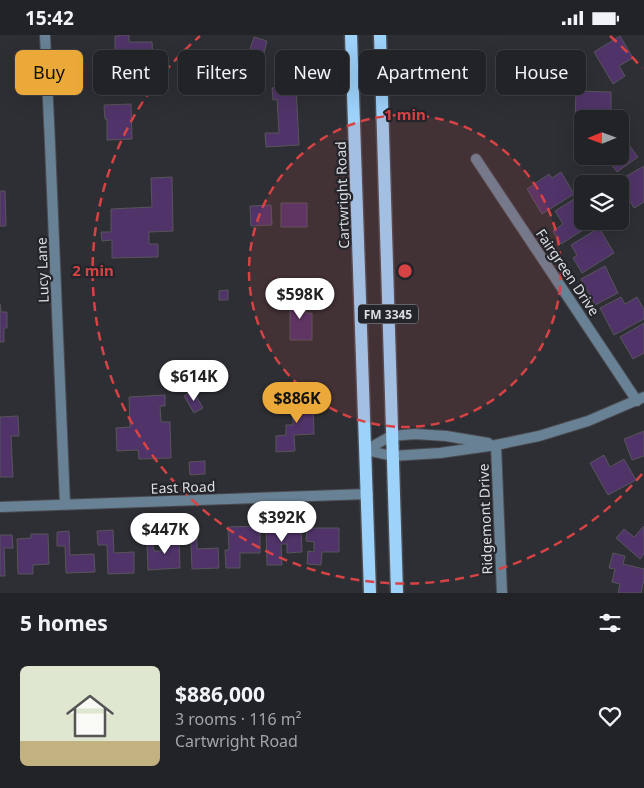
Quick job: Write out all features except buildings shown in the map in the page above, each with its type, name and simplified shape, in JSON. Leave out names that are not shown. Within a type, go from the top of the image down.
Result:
[{"type":"main road","name":"Cartwright Road","points":[[351,35],[370,593]]},
{"type":"main road","name":"FM 3345","points":[[380,35],[397,593]]},
{"type":"street","name":"Lucy Lane","points":[[45,35],[65,504]]},
{"type":"street","name":"Fairgreen Drive","points":[[476,159],[640,399]]},
{"type":"street","points":[[366,450],[392,456],[440,453],[496,445],[540,436],[580,424],[640,399]]},
{"type":"street","points":[[366,450],[391,436],[415,434],[446,436],[496,445]]},
{"type":"street","name":"Ridgemont Drive","points":[[496,445],[502,593]]},
{"type":"street","name":"East Road","points":[[0,507],[368,494]]}]
